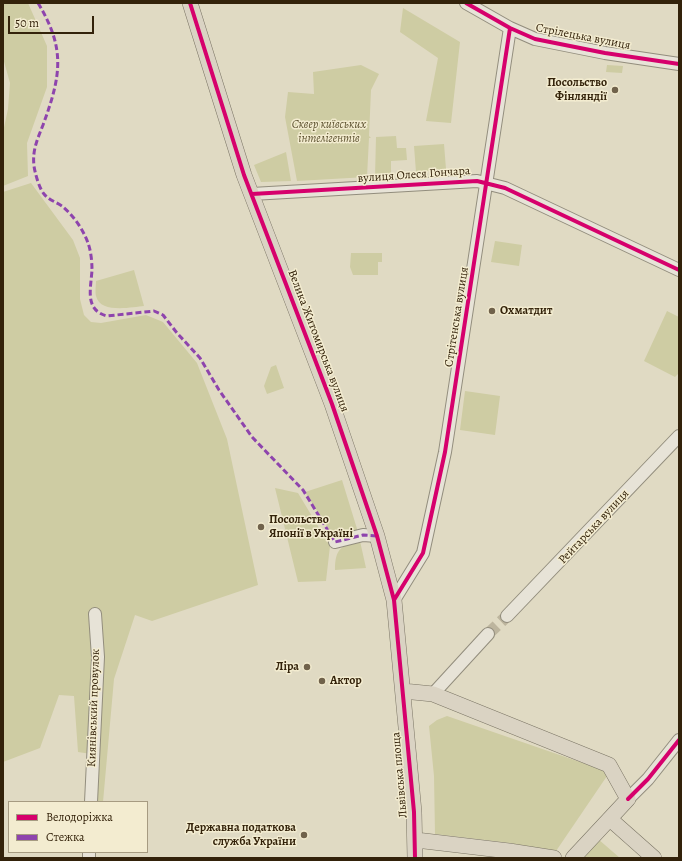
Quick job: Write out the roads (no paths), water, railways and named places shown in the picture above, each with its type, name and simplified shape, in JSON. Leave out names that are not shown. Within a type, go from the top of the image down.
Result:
[{"type":"main road","name":"Велика Житомирська вулиця","points":[[190,3],[252,194],[332,404],[377,536],[394,600],[402,691]]},
{"type":"main road","points":[[402,691],[433,694],[609,765],[628,799],[573,858]]},
{"type":"main road","name":"Львівська площа","points":[[402,691],[416,840],[415,858]]},
{"type":"main road","points":[[610,819],[654,858]]},
{"type":"main road","points":[[416,840],[509,850],[554,858]]},
{"type":"street","name":"Стрілецька вулиця","points":[[466,3],[510,28],[535,39],[605,53],[679,64]]},
{"type":"street","name":"Стрітенська вулиця","points":[[394,600],[423,553],[445,452],[488,182],[510,28]]},
{"type":"street","name":"вулиця Олеся Гончара","points":[[252,194],[477,181],[488,182],[505,188],[679,270]]},
{"type":"street","name":"Рейтарська вулиця","points":[[507,616],[679,436]]},
{"type":"street","points":[[335,542],[363,535],[377,536]]},
{"type":"street","name":"Киянівський провулок","points":[[91,801],[98,657],[95,614]]},
{"type":"street","points":[[433,694],[488,634]]},
{"type":"street","points":[[628,799],[648,779],[679,740]]},
{"type":"tunnel","points":[[488,634],[507,616]]},
{"type":"place","name":"Посольство Фінляндії","points":[[615,90]]},
{"type":"place","name":"Охматдит","points":[[492,311]]},
{"type":"place","name":"Посольство Японії в Україні","points":[[261,527]]},
{"type":"place","name":"Ліра","points":[[307,667]]},
{"type":"place","name":"Актор","points":[[322,681]]},
{"type":"place","name":"Державна податкова служба України","points":[[304,835]]},
{"type":"park label","name":"Сквер київських інтелігентів","points":[[329,132]]}]
